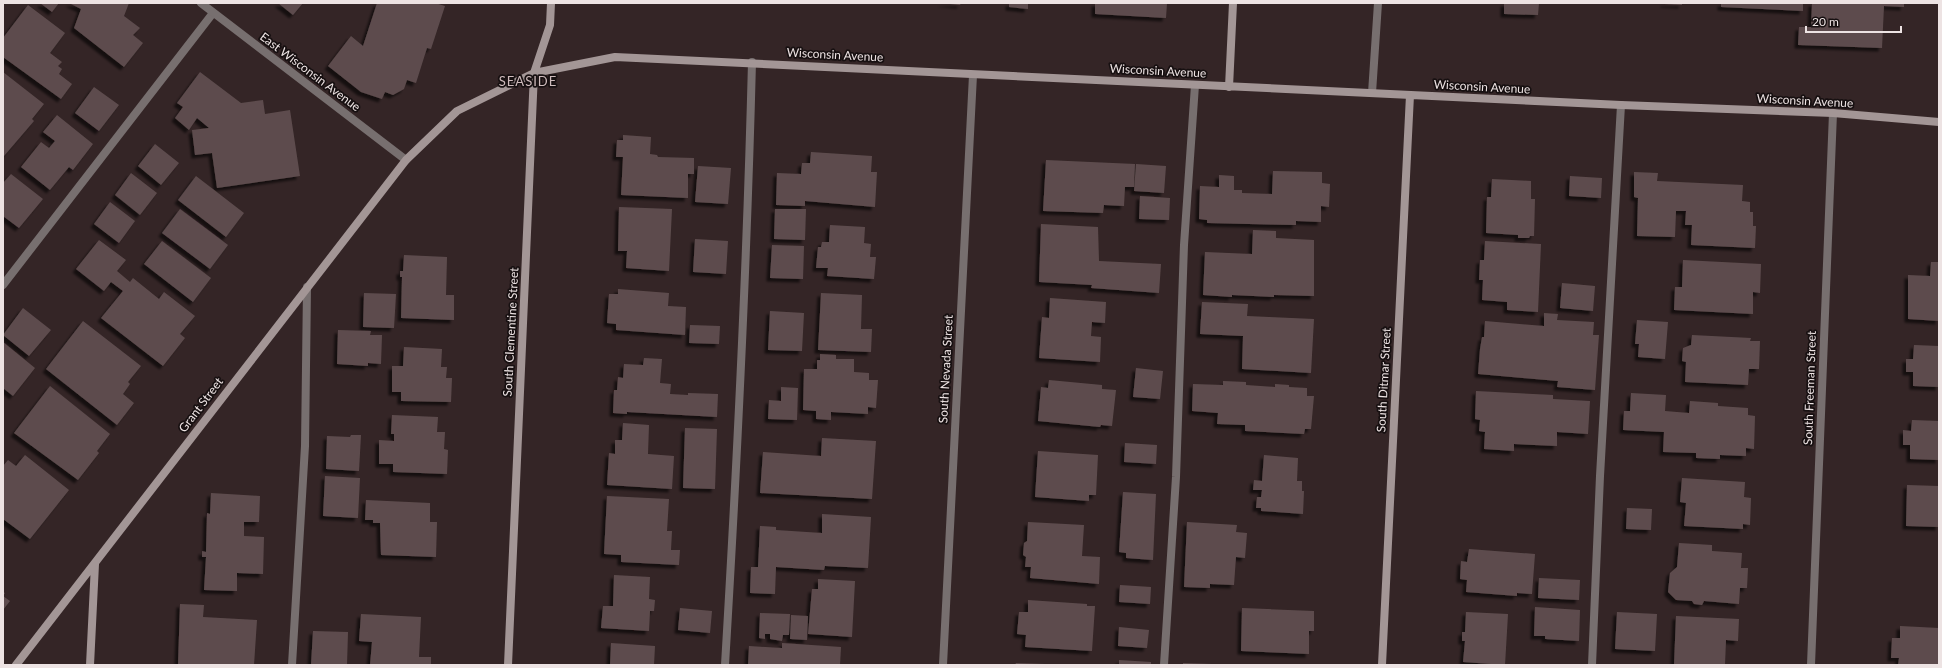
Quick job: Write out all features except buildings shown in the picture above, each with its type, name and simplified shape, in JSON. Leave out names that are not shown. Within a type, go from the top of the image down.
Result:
[{"type":"main road","name":"South Clementine Street","points":[[508,665],[534,72],[550,24],[551,3]]},
{"type":"main road","points":[[1229,87],[1233,3]]},
{"type":"main road","name":"Wisconsin Avenue","points":[[406,160],[457,111],[534,72],[615,57],[752,62],[973,75],[1620,105],[1833,113],[1939,122]]},
{"type":"main road","name":"South Ditmar Street","points":[[1382,665],[1410,95]]},
{"type":"main road","name":"Grant Street","points":[[16,665],[406,160]]},
{"type":"main road","points":[[90,665],[95,564]]},
{"type":"street","name":"East Wisconsin Avenue","points":[[201,3],[406,160]]},
{"type":"street","points":[[1372,93],[1378,3]]},
{"type":"street","points":[[3,286],[213,12]]},
{"type":"street","points":[[725,665],[735,505],[748,231],[752,62]]},
{"type":"street","name":"South Nevada Street","points":[[943,665],[973,75]]},
{"type":"street","points":[[1164,665],[1176,477],[1184,245],[1195,85]]},
{"type":"street","points":[[1592,665],[1600,468],[1620,105]]},
{"type":"street","name":"South Freeman Street","points":[[1811,665],[1833,113]]},
{"type":"street","points":[[292,665],[305,446],[307,287]]},
{"type":"district","name":"SEASIDE","points":[[528,81]]}]
